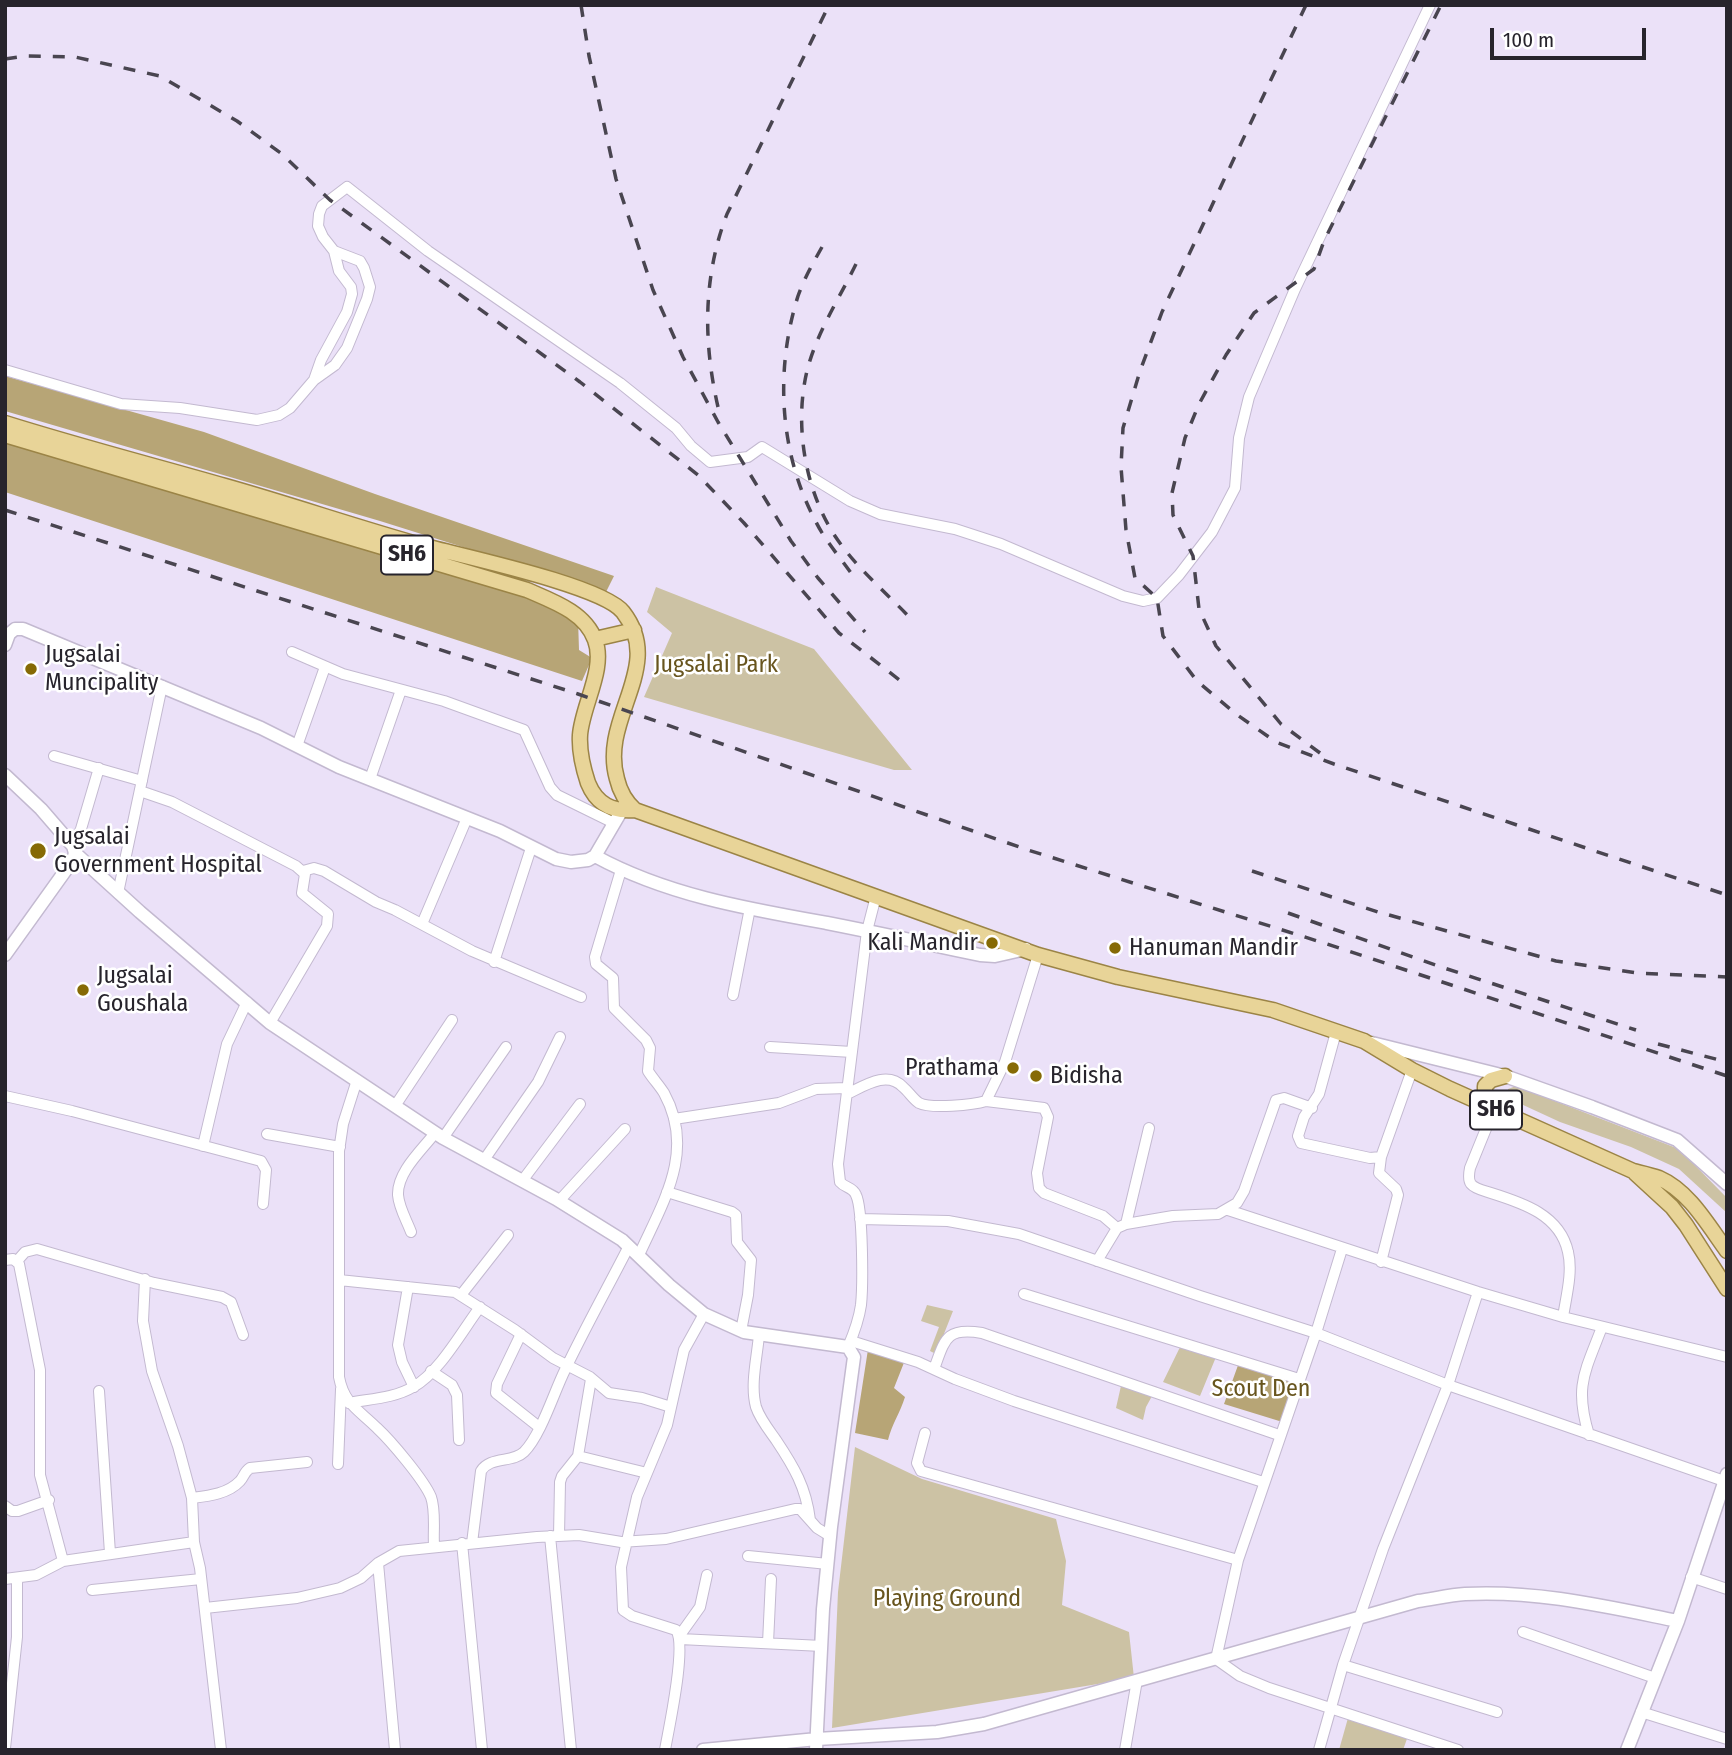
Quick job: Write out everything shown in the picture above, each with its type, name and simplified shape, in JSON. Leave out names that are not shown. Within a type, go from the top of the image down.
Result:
[{"type":"main road","name":"SH6","points":[[5,423],[417,544],[569,585],[617,605],[634,631]]},
{"type":"main road","name":"SH6","points":[[5,435],[527,590],[554,601],[576,615],[595,639],[598,651],[580,734],[581,757],[591,790],[597,800],[624,812],[876,896],[1032,952],[1118,977],[1273,1010],[1364,1041],[1412,1070],[1492,1108],[1633,1171],[1660,1179],[1677,1189],[1694,1207],[1727,1251]]},
{"type":"main road","points":[[595,639],[634,631],[638,644],[638,658],[616,730],[613,755],[624,812]]},
{"type":"main road","points":[[1492,1108],[1485,1095],[1485,1086],[1491,1080],[1505,1076]]},
{"type":"main road","name":"SH6","points":[[1633,1171],[1672,1207],[1727,1289]]},
{"type":"street","points":[[314,380],[352,294],[351,287],[339,271],[334,251],[318,226],[319,214],[323,206],[347,187],[428,251],[620,383],[676,428],[710,463],[748,457],[762,447],[841,496],[880,514],[955,529],[1001,544],[1123,596],[1143,601],[1157,598],[1179,575],[1212,532],[1235,488],[1239,438],[1249,397],[1294,289],[1430,5]]},
{"type":"street","points":[[5,370],[121,404],[188,409],[257,419],[279,415],[290,408],[314,380],[335,365],[347,348],[369,292],[368,280],[360,261],[334,251]]},
{"type":"street","points":[[5,645],[10,626],[23,629],[261,728],[339,767],[467,818],[556,859],[570,862],[588,860],[595,856],[624,812],[557,795],[551,788],[524,730],[444,701],[343,674],[292,652]]},
{"type":"street","points":[[297,746],[325,667]]},
{"type":"street","points":[[118,893],[162,686]]},
{"type":"street","points":[[370,779],[401,690]]},
{"type":"street","points":[[54,756],[99,768],[141,786],[303,871],[314,869],[324,872],[376,902],[494,962],[581,997]]},
{"type":"street","points":[[5,955],[73,860],[99,768]]},
{"type":"street","points":[[5,775],[41,808],[74,849],[118,893],[270,1023],[439,1136],[559,1201],[629,1246],[704,1314],[741,1331],[849,1344],[934,1368],[955,1379],[1014,1401],[1263,1482]]},
{"type":"street","points":[[422,925],[467,818]]},
{"type":"street","points":[[494,962],[531,848]]},
{"type":"street","points":[[595,856],[621,870],[660,885],[750,908],[995,957],[1032,952],[1004,1062],[986,1101]]},
{"type":"street","points":[[621,870],[595,957],[596,964],[613,978],[612,1000],[617,1012],[636,1028],[650,1048],[648,1071],[666,1096],[678,1140],[678,1158],[667,1192],[639,1255]]},
{"type":"street","points":[[270,1023],[329,921],[324,909],[302,893],[306,878],[303,871]]},
{"type":"street","points":[[816,1744],[828,1564],[854,1357],[849,1344],[861,1303],[858,1199],[855,1191],[840,1182],[838,1175],[867,931],[876,896]]},
{"type":"street","points":[[733,995],[750,908]]},
{"type":"street","points":[[203,1146],[227,1044],[247,1002]]},
{"type":"street","points":[[395,1106],[452,1020]]},
{"type":"street","points":[[1336,1032],[1320,1094],[1304,1117],[1298,1136],[1301,1143],[1370,1158],[1381,1157]]},
{"type":"street","points":[[484,1160],[538,1082],[560,1037]]},
{"type":"street","points":[[1364,1041],[1505,1076],[1677,1140],[1727,1184]]},
{"type":"street","points":[[411,1232],[398,1191],[406,1171],[439,1136],[506,1047]]},
{"type":"street","points":[[770,1047],[852,1052]]},
{"type":"street","points":[[1381,1262],[1398,1195],[1396,1189],[1379,1173],[1381,1157],[1412,1070]]},
{"type":"street","points":[[674,1119],[779,1103],[816,1089],[847,1091],[884,1079],[895,1080],[919,1103],[929,1106],[978,1104],[986,1101],[1044,1108],[1048,1117],[1037,1174],[1039,1188],[1044,1193],[1122,1226],[1173,1216],[1218,1214],[1228,1210],[1237,1203],[1244,1191],[1276,1100],[1284,1098],[1312,1108]]},
{"type":"street","points":[[338,1464],[341,1389],[338,1204],[340,1147],[343,1124],[356,1080]]},
{"type":"street","points":[[5,1097],[257,1160],[264,1164],[266,1170],[263,1204]]},
{"type":"street","points":[[522,1181],[580,1104]]},
{"type":"street","points":[[1492,1108],[1469,1168],[1471,1184],[1516,1201],[1554,1223],[1564,1238],[1569,1254],[1563,1317]]},
{"type":"street","points":[[1097,1261],[1122,1226],[1150,1128]]},
{"type":"street","points":[[559,1201],[625,1129]]},
{"type":"street","points":[[267,1134],[340,1147]]},
{"type":"street","points":[[667,1192],[736,1215],[737,1242],[751,1260],[741,1331]]},
{"type":"street","points":[[1228,1210],[1478,1292],[1563,1317],[1727,1357]]},
{"type":"street","points":[[860,1219],[948,1221],[1018,1234],[1316,1333],[1448,1385],[1589,1435],[1726,1479],[1678,1620],[1627,1750]]},
{"type":"street","points":[[461,1295],[508,1236]]},
{"type":"street","points":[[482,1750],[467,1543],[481,1471],[484,1466],[524,1452],[629,1246]]},
{"type":"street","points":[[17,1261],[25,1252],[37,1249],[227,1299],[243,1335]]},
{"type":"street","points":[[1216,1659],[1238,1560],[1342,1249]]},
{"type":"street","points":[[5,1260],[17,1261]]},
{"type":"street","points":[[17,1261],[40,1370],[40,1475],[49,1500],[63,1561]]},
{"type":"street","points":[[145,1279],[144,1321],[152,1371],[178,1446],[192,1498],[194,1542],[205,1608],[221,1750]]},
{"type":"street","points":[[339,1280],[446,1290],[461,1295],[609,1393],[642,1398],[671,1407]]},
{"type":"street","points":[[408,1287],[398,1345],[402,1362],[414,1387]]},
{"type":"street","points":[[1319,1750],[1359,1618],[1401,1501],[1448,1385],[1478,1292]]},
{"type":"street","points":[[1024,1294],[1299,1379]]},
{"type":"street","points":[[349,1402],[414,1387],[431,1371],[480,1307]]},
{"type":"street","points":[[680,1637],[676,1630],[632,1616],[623,1610],[621,1567],[637,1497],[667,1425],[684,1350],[704,1314]]},
{"type":"street","points":[[1589,1435],[1580,1393],[1584,1374],[1602,1326]]},
{"type":"street","points":[[934,1368],[945,1340],[953,1333],[965,1330],[982,1333],[1279,1435]]},
{"type":"street","points":[[521,1334],[497,1384],[496,1393],[539,1427]]},
{"type":"street","points":[[759,1335],[755,1377],[756,1406],[800,1479],[808,1501],[811,1522]]},
{"type":"street","points":[[431,1371],[455,1389],[459,1440]]},
{"type":"street","points":[[571,1750],[555,1536],[560,1482],[578,1456],[591,1379]]},
{"type":"street","points":[[341,1389],[349,1402],[379,1429],[425,1486],[432,1502],[434,1546]]},
{"type":"street","points":[[99,1391],[110,1553]]},
{"type":"street","points":[[925,1433],[917,1463],[922,1471],[1238,1560]]},
{"type":"street","points":[[578,1456],[648,1473]]},
{"type":"street","points":[[192,1498],[223,1491],[240,1481],[250,1468],[307,1462]]},
{"type":"street","points":[[5,1506],[12,1511],[18,1511],[49,1500]]},
{"type":"street","points":[[205,1608],[326,1592],[351,1584],[399,1551],[434,1546],[579,1535],[610,1542],[666,1539],[795,1509],[800,1509],[811,1522],[831,1536]]},
{"type":"street","points":[[5,1579],[36,1575],[63,1561],[194,1542]]},
{"type":"street","points":[[748,1556],[828,1564]]},
{"type":"street","points":[[378,1563],[395,1750]]},
{"type":"street","points":[[665,1750],[680,1637],[700,1607],[706,1575]]},
{"type":"street","points":[[1691,1577],[1727,1589]]},
{"type":"street","points":[[5,1748],[17,1637],[17,1578]]},
{"type":"street","points":[[92,1590],[201,1579]]},
{"type":"street","points":[[768,1643],[771,1579]]},
{"type":"street","points":[[702,1750],[816,1744],[984,1724],[1418,1601],[1465,1594],[1517,1595],[1581,1602],[1678,1620]]},
{"type":"street","points":[[1523,1632],[1655,1678]]},
{"type":"street","points":[[680,1637],[822,1646]]},
{"type":"street","points":[[1216,1659],[1240,1676],[1458,1750]]},
{"type":"street","points":[[1343,1665],[1497,1712]]},
{"type":"street","points":[[1125,1750],[1137,1680]]},
{"type":"street","points":[[1641,1712],[1727,1739]]},
{"type":"green space","points":[[5,376],[204,432],[614,576],[606,592],[380,521],[5,411]]},
{"type":"green space","points":[[5,439],[536,599],[578,619],[579,650],[592,658],[582,681],[5,492]]},
{"type":"green space","name":"Jugsalai Park","points":[[656,587],[814,649],[912,770],[894,770],[644,697],[672,633],[647,612]]},
{"type":"green space","points":[[1516,1086],[1679,1149],[1727,1198],[1727,1213],[1679,1169],[1631,1147],[1560,1122],[1508,1098],[1508,1089]]},
{"type":"green space","points":[[927,1305],[953,1311],[936,1354],[930,1351],[939,1327],[921,1321]]},
{"type":"green space","points":[[869,1343],[907,1355],[894,1388],[905,1397],[888,1440],[855,1433]]},
{"type":"green space","points":[[1182,1343],[1216,1357],[1200,1396],[1163,1382]]},
{"type":"green space","name":"Scout Den","points":[[1241,1357],[1305,1377],[1289,1424],[1224,1404]]},
{"type":"green space","points":[[1123,1377],[1157,1387],[1146,1407],[1143,1420],[1116,1408]]},
{"type":"green space","name":"Playing Ground","points":[[855,1447],[922,1479],[1056,1519],[1066,1561],[1062,1605],[1129,1632],[1134,1678],[832,1728],[838,1592]]},
{"type":"green space","points":[[1348,1718],[1408,1736],[1403,1750],[1339,1750]]},
{"type":"railway","points":[[581,5],[589,56],[616,179],[653,290],[683,357],[718,422],[791,541],[818,578],[865,632]]},
{"type":"railway","points":[[718,407],[710,358],[708,309],[713,261],[719,237],[727,214],[829,5]]},
{"type":"railway","points":[[1306,5],[1162,312],[1140,371],[1123,428],[1121,467],[1126,530],[1135,578],[1157,598],[1163,636],[1197,681],[1236,714],[1276,742],[1334,764],[1727,895]]},
{"type":"railway","points":[[1320,753],[1281,724],[1216,646],[1199,609],[1193,556],[1173,515],[1172,493],[1185,438],[1199,404],[1226,355],[1254,313],[1314,269],[1324,241],[1441,5]]},
{"type":"railway","points":[[5,59],[26,56],[75,57],[160,76],[237,121],[282,154],[330,200],[580,382],[698,475],[744,523],[839,633],[902,682]]},
{"type":"railway","points":[[822,247],[800,290],[791,324],[786,352],[784,410],[794,467],[803,494],[823,534],[851,573]]},
{"type":"railway","points":[[856,264],[822,330],[807,371],[802,413],[805,456],[816,498],[835,536],[862,570],[914,622]]},
{"type":"railway","points":[[5,510],[578,694],[1028,850],[1327,944],[1727,1076]]},
{"type":"railway","points":[[1252,871],[1378,912],[1556,961],[1637,973],[1727,977]]},
{"type":"railway","points":[[1288,913],[1441,967],[1636,1030]]},
{"type":"railway","points":[[1658,1044],[1727,1062]]},
{"type":"place","name":"Jugsalai Muncipality","points":[[31,669]]},
{"type":"place","name":"Jugsalai Government Hospital","points":[[38,851]]},
{"type":"place","name":"Kali Mandir","points":[[992,943]]},
{"type":"place","name":"Hanuman Mandir","points":[[1115,948]]},
{"type":"place","name":"Jugsalai Goushala","points":[[83,990]]},
{"type":"place","name":"Prathama","points":[[1013,1068]]},
{"type":"place","name":"Bidisha","points":[[1036,1076]]}]
